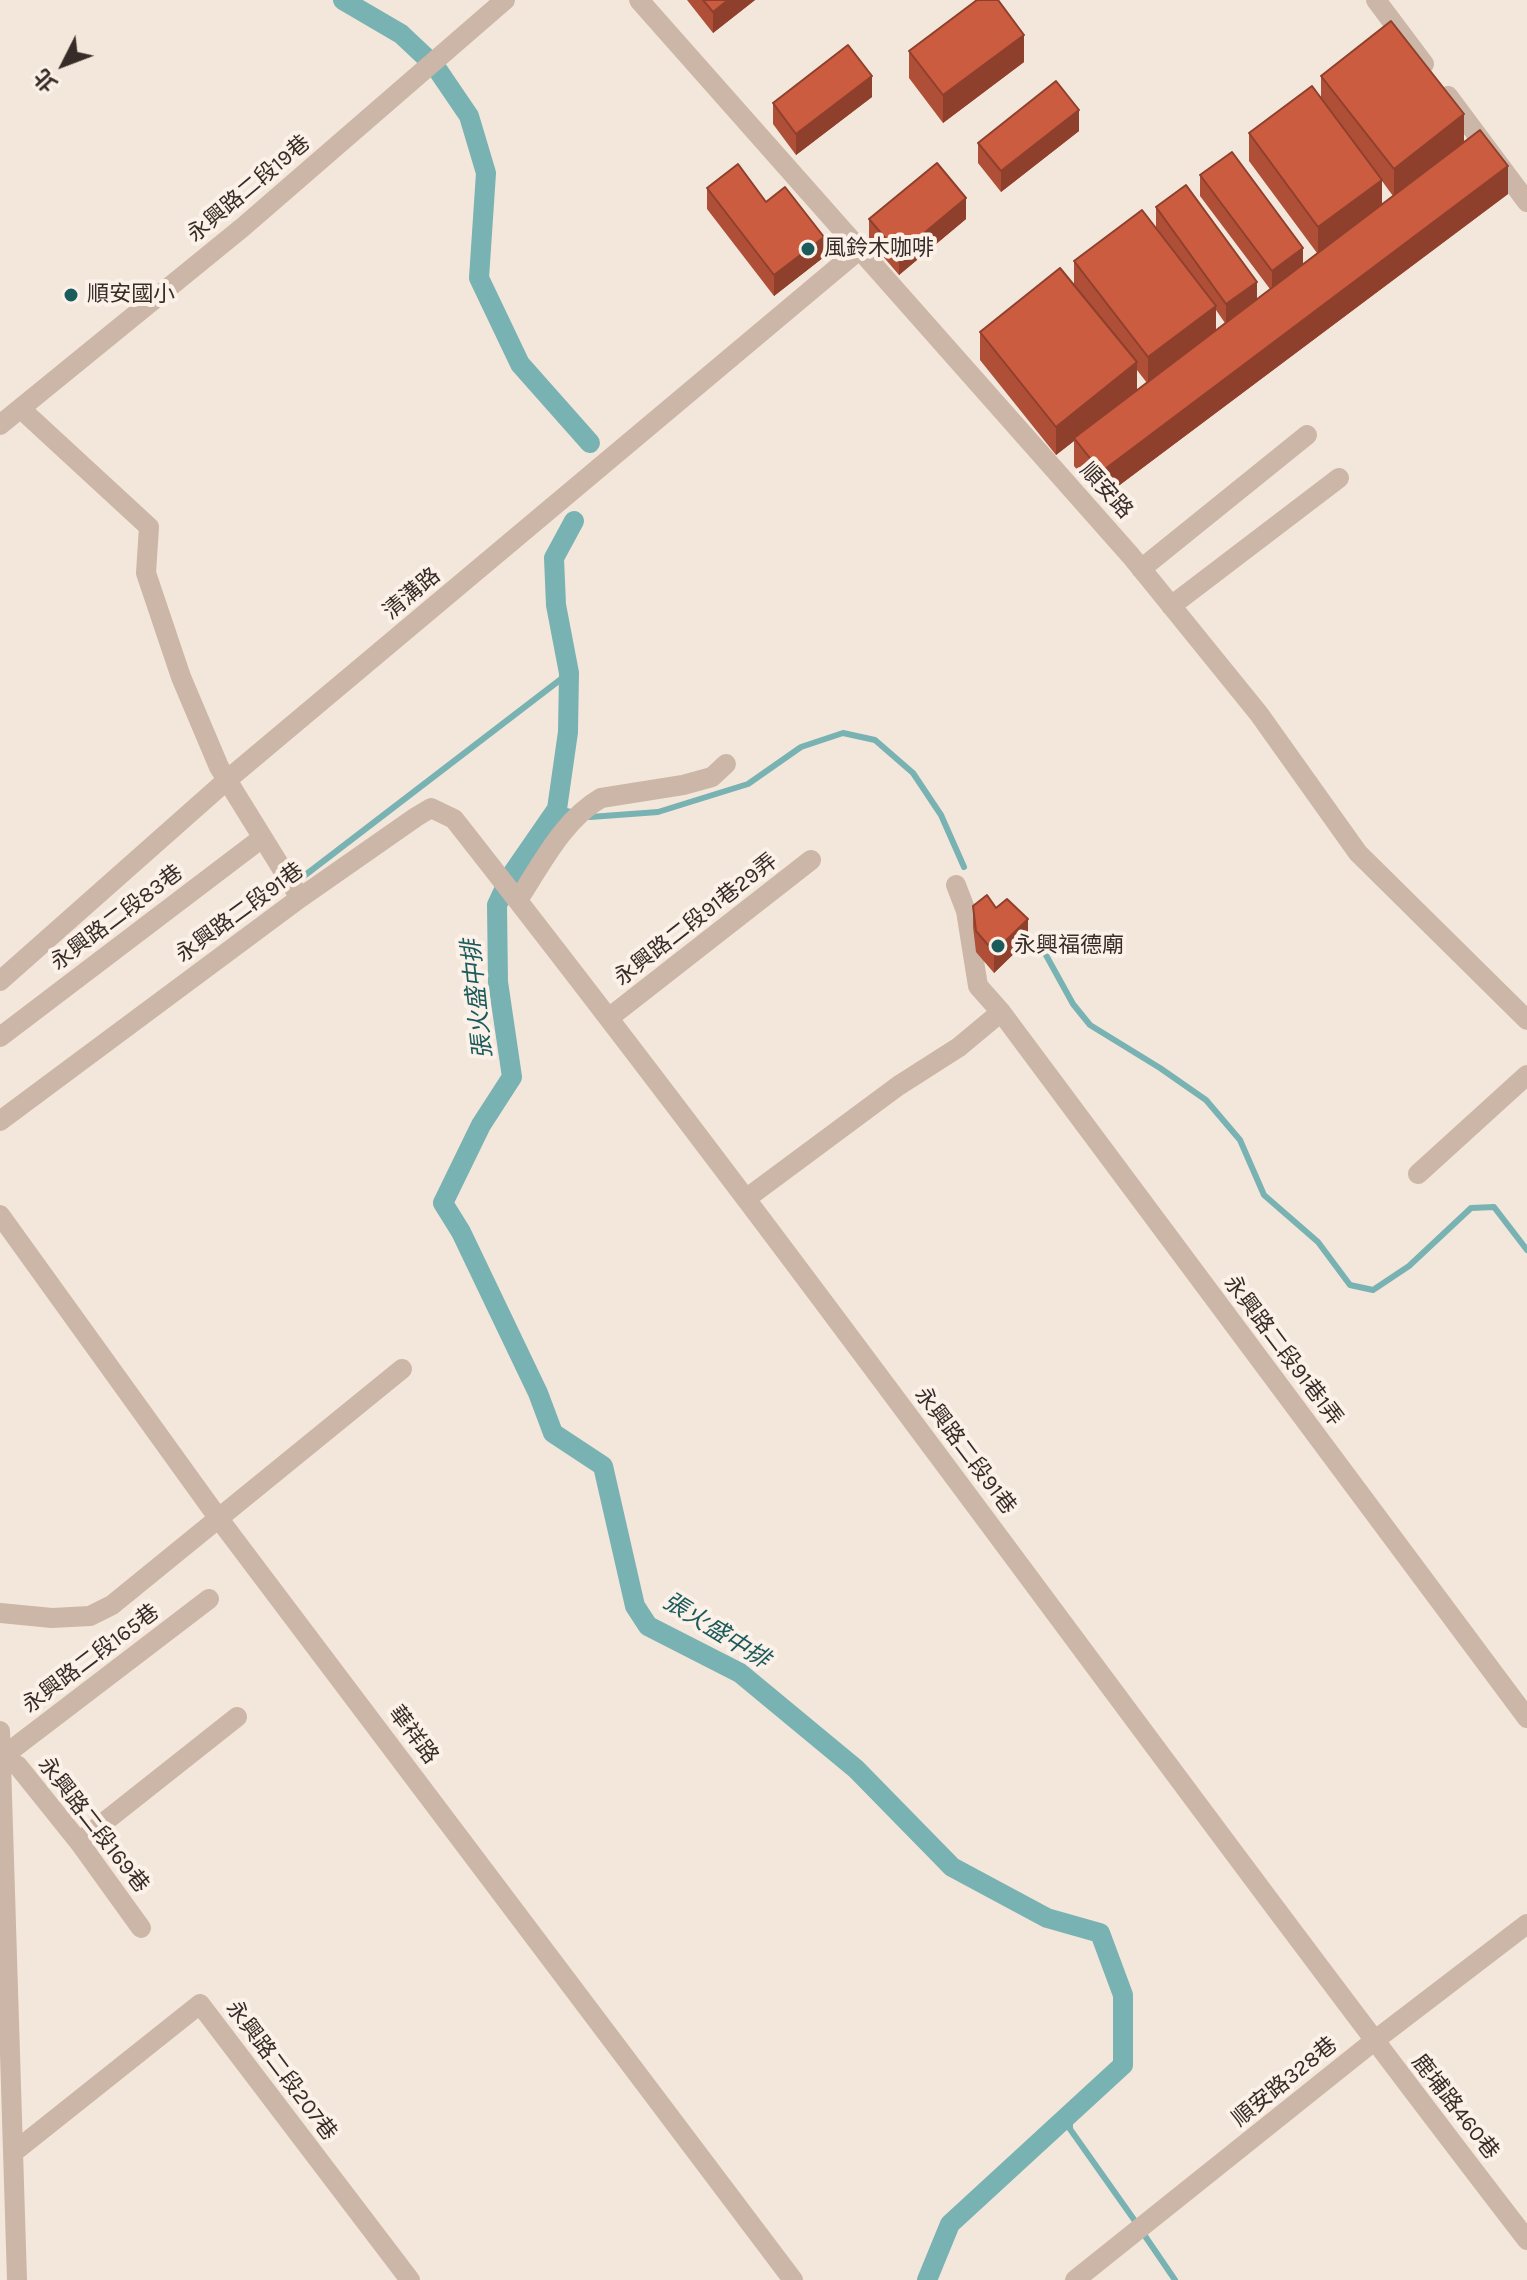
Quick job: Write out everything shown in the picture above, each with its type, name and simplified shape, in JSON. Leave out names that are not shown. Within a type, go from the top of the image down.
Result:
[{"type":"street","name":"永興路二段19巷","points":[[0,425],[243,227],[505,0]]},
{"type":"street","name":"順安路","points":[[639,0],[860,249],[1063,467],[1259,714],[1358,853],[1527,1020]]},
{"type":"street","points":[[1376,0],[1477,148],[1527,202]]},
{"type":"street","name":"清溝路","points":[[0,981],[227,780],[860,249]]},
{"type":"street","points":[[21,409],[149,527],[146,573],[181,677],[219,767],[300,898]]},
{"type":"street","points":[[1141,569],[1307,435]]},
{"type":"street","points":[[1171,606],[1339,478]]},
{"type":"street","points":[[510,890],[592,803],[601,798],[683,785],[712,777],[726,764]]},
{"type":"street","name":"永興路二段91巷","points":[[0,1121],[300,898],[431,808],[454,819],[747,1198],[1374,2041]]},
{"type":"street","name":"永興路二段83巷","points":[[0,1037],[262,838]]},
{"type":"street","name":"永興路二段91巷29弄","points":[[610,1017],[811,860]]},
{"type":"street","name":"永興路二段91巷1弄","points":[[956,885],[966,911],[978,986],[1001,1012],[1527,1718]]},
{"type":"street","points":[[747,1198],[898,1086],[959,1047],[1001,1012]]},
{"type":"street","points":[[1418,1174],[1527,1075]]},
{"type":"street","name":"華祥路","points":[[0,1215],[219,1519],[793,2280]]},
{"type":"street","points":[[0,1613],[52,1618],[90,1616],[112,1605],[402,1369]]},
{"type":"street","name":"永興路二段165巷","points":[[2,1757],[209,1599]]},
{"type":"street","points":[[79,1842],[237,1717]]},
{"type":"street","points":[[0,1731],[19,2278]]},
{"type":"street","name":"永興路二段169巷","points":[[2,1757],[18,1766],[79,1842],[141,1928]]},
{"type":"street","name":"順安路328巷","points":[[1075,2280],[1374,2041],[1527,1924]]},
{"type":"street","name":"永興路二段207巷","points":[[14,2152],[200,2004],[410,2280]]},
{"type":"street","name":"鹿埔路460巷","points":[[1374,2041],[1527,2240]]},
{"type":"building","points":[[703,0],[728,0],[713,12]]},
{"type":"building","points":[[977,0],[998,0],[1024,35],[943,95],[909,51]]},
{"type":"building","points":[[1391,21],[1464,114],[1394,169],[1321,76]]},
{"type":"building","points":[[848,45],[872,76],[796,134],[773,103]]},
{"type":"building","points":[[1056,81],[1079,110],[1001,171],[978,143]]},
{"type":"building","points":[[1312,86],[1382,180],[1318,227],[1249,133]]},
{"type":"building","points":[[1480,130],[1508,166],[1101,472],[1074,438]]},
{"type":"building","points":[[1232,152],[1303,248],[1272,271],[1200,175]]},
{"type":"building","points":[[937,163],[966,198],[899,254],[869,219]]},
{"type":"building","points":[[738,164],[766,202],[785,187],[824,237],[774,275],[707,188]]},
{"type":"building","points":[[1186,185],[1257,282],[1226,304],[1156,207]]},
{"type":"building","points":[[1142,210],[1216,306],[1148,357],[1074,261]]},
{"type":"building","points":[[1060,268],[1137,362],[1056,427],[980,332]]},
{"type":"building","points":[[987,895],[996,908],[1007,899],[1028,919],[994,952],[976,931],[973,906]]},
{"type":"waterway","points":[[343,0],[401,34],[435,66],[469,116],[486,173],[479,278],[520,364],[590,443]]},
{"type":"waterway","name":"張火盛中排","points":[[574,521],[554,558],[556,605],[569,673],[568,732],[557,809],[510,877],[497,905],[498,982],[512,1077],[481,1125],[443,1203],[461,1232],[538,1393],[553,1433],[603,1466],[635,1606],[648,1626],[740,1673],[856,1769],[952,1867],[1047,1918],[1100,1933],[1123,1995],[1123,2065],[950,2224],[927,2280]]},
{"type":"waterway","points":[[304,876],[569,673]]},
{"type":"waterway","points":[[590,817],[658,812],[748,784],[801,747],[843,733],[875,740],[913,773],[941,815],[964,867]]},
{"type":"waterway","points":[[557,809],[571,812]]},
{"type":"waterway","points":[[1041,946],[1073,1004],[1090,1025],[1206,1100],[1240,1140],[1264,1195],[1318,1242],[1350,1285],[1373,1290],[1409,1266],[1471,1208],[1494,1207],[1527,1250]]},
{"type":"waterway","points":[[1070,2114],[1070,2129],[1135,2221]]},
{"type":"waterway","points":[[1145,2236],[1175,2280]]},
{"type":"place","name":"風鈴木咖啡","points":[[808,249]]},
{"type":"place","name":"順安國小","points":[[71,295]]},
{"type":"place","name":"永興福德廟","points":[[998,946]]}]
